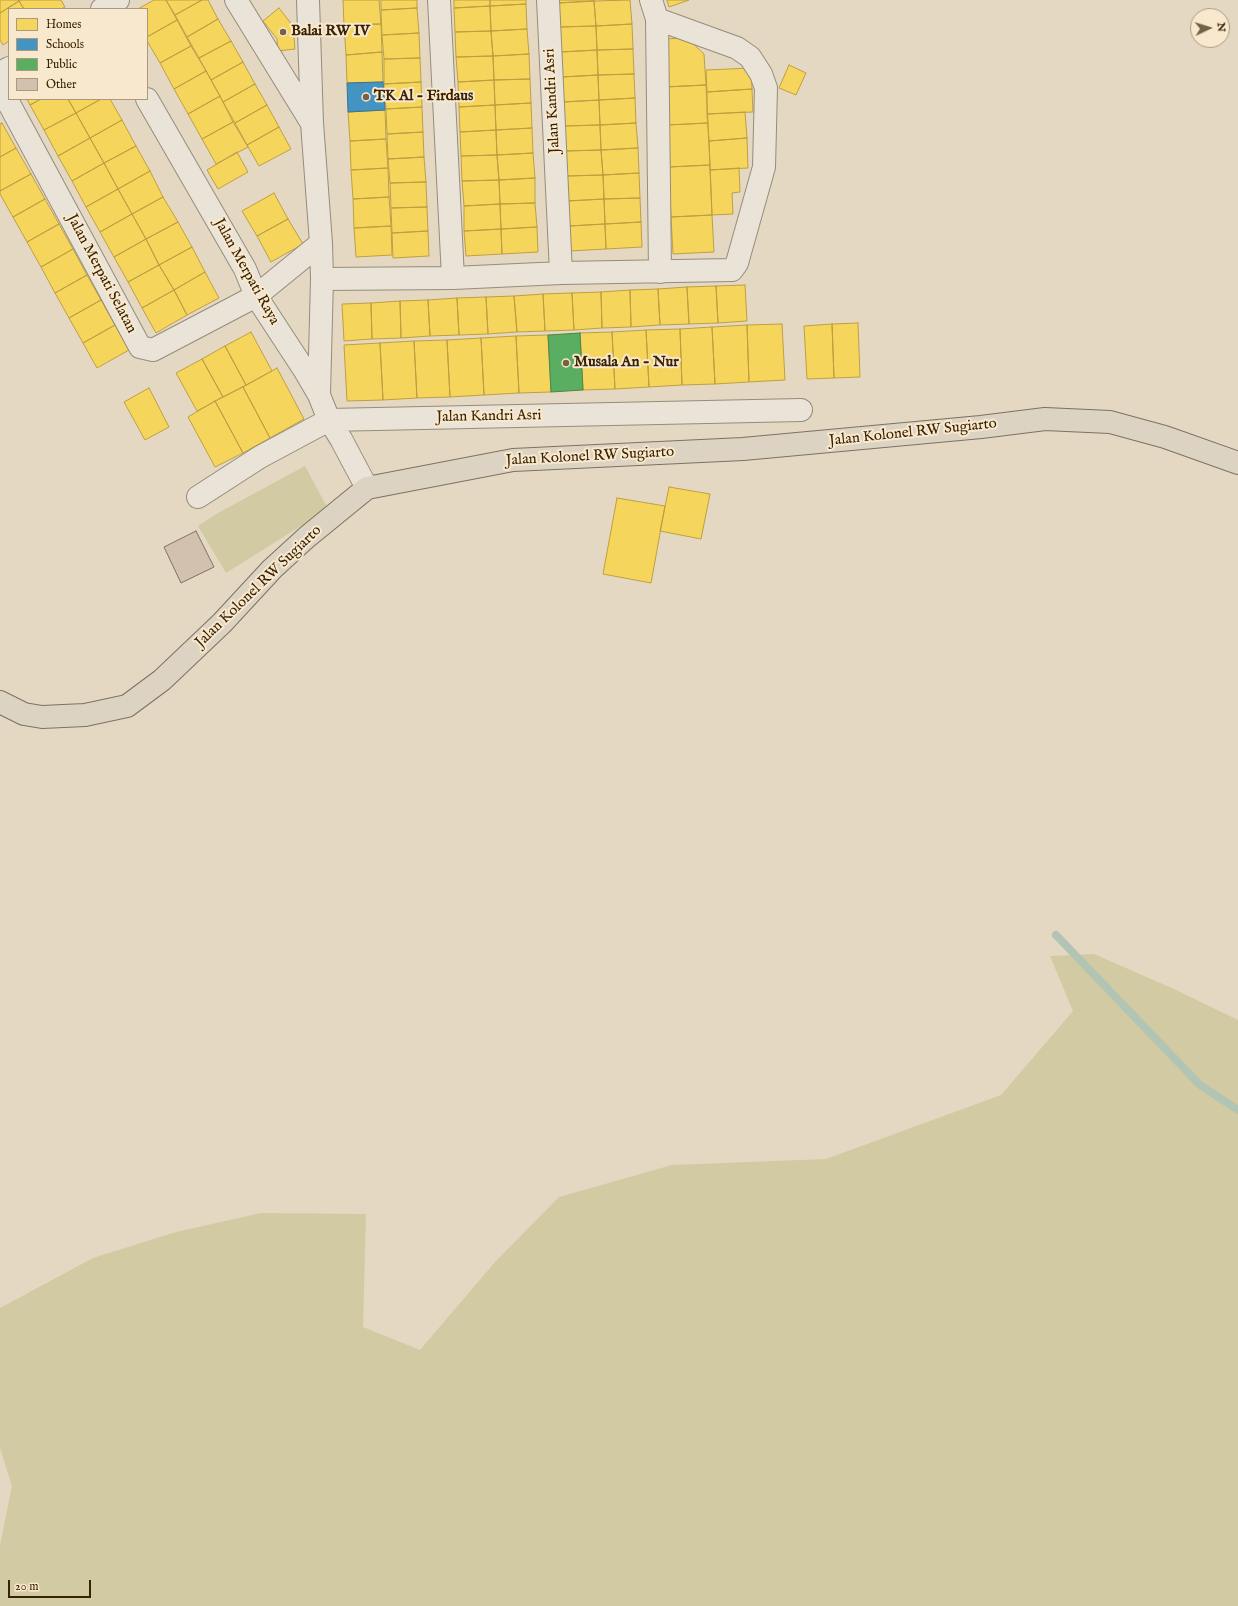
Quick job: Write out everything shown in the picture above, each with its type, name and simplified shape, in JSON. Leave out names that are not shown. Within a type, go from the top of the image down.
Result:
[{"type":"main road","name":"Jalan Kolonel RW Sugiarto","points":[[0,702],[24,714],[42,717],[85,715],[127,706],[167,675],[222,623],[272,569],[307,537],[367,488],[513,460],[743,449],[982,427],[1045,419],[1110,422],[1165,437],[1238,463]]},
{"type":"street","points":[[104,8],[118,0]]},
{"type":"street","points":[[236,0],[312,123]]},
{"type":"street","points":[[308,0],[312,123],[321,243],[322,278],[319,395]]},
{"type":"street","points":[[439,0],[453,278]]},
{"type":"street","name":"Jalan Kandri Asri","points":[[548,0],[562,273]]},
{"type":"street","points":[[322,278],[453,278],[562,273],[660,272],[732,270],[735,268],[764,167],[766,88],[761,74],[750,57],[738,48],[654,10],[660,272]]},
{"type":"street","name":"Jalan Merpati Selatan","points":[[0,87],[140,347],[153,350],[256,296],[321,243]]},
{"type":"street","name":"Jalan Merpati Raya","points":[[148,100],[245,269],[256,296],[306,371],[319,395],[329,420],[341,439],[367,488]]},
{"type":"street","name":"Jalan Kandri Asri","points":[[198,497],[260,457],[329,420],[801,410]]},
{"type":"shaded area","points":[[305,466],[328,509],[226,573],[198,526],[218,513]]},
{"type":"shaded area","points":[[1094,954],[1174,989],[1238,1020],[1238,1606],[0,1606],[0,1545],[12,1486],[0,1448],[0,1308],[93,1258],[176,1232],[261,1213],[366,1214],[363,1327],[420,1350],[495,1262],[559,1197],[672,1165],[826,1159],[1001,1095],[1073,1011],[1050,956]]},
{"type":"building: Homes","points":[[0,0],[18,0],[19,1],[0,13]]},
{"type":"building: Homes","points":[[61,0],[65,7],[23,8],[19,1]]},
{"type":"building: Homes","points":[[154,0],[166,0],[177,20],[148,36],[148,8],[140,8]]},
{"type":"building: Homes","points":[[166,0],[202,0],[175,15]]},
{"type":"building: Homes","points":[[202,0],[208,0],[218,19],[187,37],[175,15]]},
{"type":"building: Homes","points":[[343,0],[379,0],[381,24],[344,25]]},
{"type":"building: Homes","points":[[381,0],[417,0],[417,8],[381,10]]},
{"type":"building: Homes","points":[[454,0],[490,0],[490,6],[454,8]]},
{"type":"building: Homes","points":[[490,0],[526,0],[526,4],[490,6]]},
{"type":"building: Homes","points":[[558,0],[594,0],[594,1],[558,3]]},
{"type":"building: Homes","points":[[630,0],[632,24],[596,26],[594,1]]},
{"type":"building: Homes","points":[[667,0],[689,0],[669,7]]},
{"type":"building: Homes","points":[[19,1],[23,8],[8,8],[8,42],[3,45],[0,40],[0,13]]},
{"type":"building: Homes","points":[[594,1],[596,26],[559,27],[558,3]]},
{"type":"building: Homes","points":[[526,4],[527,29],[491,31],[490,6]]},
{"type":"building: Homes","points":[[490,6],[491,31],[455,32],[454,8]]},
{"type":"building: Homes","name":"Balai RW IV","points":[[279,8],[293,26],[295,49],[278,51],[277,39],[263,21]]},
{"type":"building: Homes","points":[[417,8],[419,33],[382,35],[381,10]]},
{"type":"building: Homes","points":[[218,19],[231,41],[199,58],[187,37]]},
{"type":"building: Homes","points":[[177,20],[191,46],[160,63],[148,43],[148,36]]},
{"type":"building: Homes","points":[[381,24],[382,52],[346,55],[344,25]]},
{"type":"building: Homes","points":[[632,24],[633,49],[597,50],[596,26]]},
{"type":"building: Homes","points":[[596,26],[597,50],[561,52],[559,27]]},
{"type":"building: Homes","points":[[527,29],[529,54],[493,56],[491,31]]},
{"type":"building: Homes","points":[[491,31],[493,56],[456,57],[455,32]]},
{"type":"building: Homes","points":[[419,33],[420,58],[384,59],[382,35]]},
{"type":"building: Homes","points":[[687,38],[704,54],[706,85],[665,87],[663,39]]},
{"type":"building: Homes","points":[[231,41],[243,62],[211,80],[199,58]]},
{"type":"building: Homes","points":[[191,46],[206,71],[174,89],[160,63]]},
{"type":"building: Homes","points":[[633,49],[634,74],[598,75],[597,50]]},
{"type":"building: Homes","points":[[597,50],[598,75],[562,77],[561,52]]},
{"type":"building: Homes","points":[[382,52],[383,82],[347,83],[346,55]]},
{"type":"building: Homes","points":[[529,54],[530,79],[494,80],[493,56]]},
{"type":"building: Homes","points":[[493,56],[494,80],[458,82],[456,57]]},
{"type":"building: Homes","points":[[420,58],[421,82],[384,84],[384,59]]},
{"type":"building: Homes","points":[[243,62],[255,84],[223,102],[211,80]]},
{"type":"building: Homes","points":[[789,65],[806,73],[796,95],[779,88]]},
{"type":"building: Homes","points":[[751,68],[752,89],[707,92],[706,70]]},
{"type":"building: Homes","points":[[206,71],[220,96],[188,114],[174,89]]},
{"type":"building: Homes","points":[[634,74],[635,98],[599,100],[598,75]]},
{"type":"building: Homes","points":[[598,75],[599,100],[563,102],[562,77]]},
{"type":"building: Homes","points":[[530,79],[531,103],[495,105],[494,80]]},
{"type":"building: Homes","points":[[494,80],[495,105],[459,107],[458,82]]},
{"type":"building: Homes","points":[[421,82],[422,107],[386,109],[384,84]]},
{"type":"building: Homes","points":[[255,84],[267,105],[235,123],[223,102]]},
{"type":"building: Homes","points":[[706,85],[708,123],[667,125],[665,87]]},
{"type":"building: Homes","points":[[752,89],[753,112],[707,114],[707,92]]},
{"type":"building: Homes","points":[[220,96],[233,122],[202,139],[188,114]]},
{"type":"building: Homes","points":[[635,98],[636,123],[600,125],[599,100]]},
{"type":"building: Homes","points":[[28,100],[39,100],[30,105]]},
{"type":"building: Homes","points":[[39,100],[69,100],[76,113],[44,130],[30,105]]},
{"type":"building: Homes","points":[[69,100],[99,100],[76,113]]},
{"type":"building: Homes","points":[[99,100],[111,100],[122,120],[90,138],[76,113]]},
{"type":"building: Homes","points":[[599,100],[600,125],[564,126],[563,102]]},
{"type":"building: Homes","points":[[531,103],[532,128],[496,130],[495,105]]},
{"type":"building: Homes","points":[[267,105],[279,127],[247,145],[235,123]]},
{"type":"building: Homes","points":[[495,105],[496,130],[460,132],[459,107]]},
{"type":"building: Homes","points":[[422,107],[423,132],[387,134],[386,109]]},
{"type":"building: Homes","points":[[385,110],[386,139],[350,141],[348,112]]},
{"type":"building: Homes","points":[[745,112],[747,138],[709,141],[707,114]]},
{"type":"building: Homes","points":[[76,113],[90,138],[58,156],[44,130]]},
{"type":"building: Homes","points":[[122,120],[136,146],[104,163],[90,138]]},
{"type":"building: Homes","points":[[233,122],[248,147],[216,164],[202,139]]},
{"type":"building: Homes","points":[[2,123],[16,148],[0,157],[0,124]]},
{"type":"building: Homes","points":[[636,123],[638,148],[601,150],[600,125]]},
{"type":"building: Homes","points":[[708,123],[710,165],[669,167],[667,125]]},
{"type":"building: Homes","points":[[600,125],[601,150],[565,151],[564,126]]},
{"type":"building: Homes","points":[[279,127],[291,149],[259,166],[247,145]]},
{"type":"building: Homes","points":[[532,128],[533,153],[497,155],[496,130]]},
{"type":"building: Homes","points":[[496,130],[497,155],[461,156],[460,132]]},
{"type":"building: Homes","points":[[423,132],[424,157],[388,159],[387,134]]},
{"type":"building: Homes","points":[[90,138],[104,163],[72,181],[58,156]]},
{"type":"building: Homes","points":[[747,138],[748,168],[710,170],[709,141]]},
{"type":"building: Homes","points":[[386,139],[388,168],[351,170],[350,141]]},
{"type":"building: Homes","points":[[136,146],[150,171],[118,189],[104,163]]},
{"type":"building: Homes","points":[[16,148],[31,174],[0,191],[0,157]]},
{"type":"building: Homes","points":[[638,148],[639,173],[603,175],[601,150]]},
{"type":"building: Homes","points":[[601,150],[603,175],[567,176],[565,151]]},
{"type":"building: Homes","points":[[237,152],[248,172],[218,189],[207,170]]},
{"type":"building: Homes","points":[[533,153],[535,178],[499,180],[497,155]]},
{"type":"building: Homes","points":[[497,155],[499,180],[462,181],[461,156]]},
{"type":"building: Homes","points":[[424,157],[426,182],[390,183],[388,159]]},
{"type":"building: Homes","points":[[104,163],[118,189],[86,207],[72,181]]},
{"type":"building: Homes","points":[[710,165],[712,215],[671,217],[669,167]]},
{"type":"building: Homes","points":[[388,168],[389,197],[353,199],[351,170]]},
{"type":"building: Homes","points":[[739,168],[740,192],[732,193],[733,214],[712,215],[710,170]]},
{"type":"building: Homes","points":[[150,171],[163,197],[132,214],[118,189]]},
{"type":"building: Homes","points":[[639,173],[640,198],[604,199],[603,175]]},
{"type":"building: Homes","points":[[31,174],[45,199],[13,217],[0,194],[0,191]]},
{"type":"building: Homes","points":[[603,175],[604,199],[567,201],[567,176]]},
{"type":"building: Homes","points":[[535,178],[535,203],[500,204],[499,180]]},
{"type":"building: Homes","points":[[499,180],[500,204],[464,206],[462,181]]},
{"type":"building: Homes","points":[[426,182],[427,207],[391,208],[390,183]]},
{"type":"building: Homes","points":[[118,189],[132,214],[100,232],[86,207]]},
{"type":"building: Homes","points":[[274,193],[288,219],[257,236],[242,211]]},
{"type":"building: Homes","points":[[163,197],[178,222],[146,239],[132,214]]},
{"type":"building: Homes","points":[[389,197],[391,226],[354,228],[353,199]]},
{"type":"building: Homes","points":[[640,198],[641,222],[605,224],[604,199]]},
{"type":"building: Homes","points":[[45,199],[59,224],[27,242],[13,217]]},
{"type":"building: Homes","points":[[604,199],[605,224],[569,226],[567,201]]},
{"type":"building: Homes","points":[[535,203],[537,227],[501,229],[500,204]]},
{"type":"building: Homes","points":[[500,204],[501,229],[464,231],[464,206]]},
{"type":"building: Homes","points":[[427,207],[428,231],[392,233],[391,208]]},
{"type":"building: Homes","points":[[132,214],[146,239],[114,257],[100,232]]},
{"type":"building: Homes","points":[[712,215],[714,252],[673,254],[671,217]]},
{"type":"building: Homes","points":[[288,219],[303,244],[271,262],[257,236]]},
{"type":"building: Homes","points":[[178,222],[192,247],[159,265],[146,239]]},
{"type":"building: Homes","points":[[641,222],[642,247],[606,249],[605,224]]},
{"type":"building: Homes","points":[[59,224],[73,249],[41,267],[27,242]]},
{"type":"building: Homes","points":[[605,224],[606,249],[570,251],[569,226]]},
{"type":"building: Homes","points":[[391,226],[392,255],[356,257],[354,228]]},
{"type":"building: Homes","points":[[537,227],[538,252],[502,254],[501,229]]},
{"type":"building: Homes","points":[[501,229],[502,254],[466,256],[464,231]]},
{"type":"building: Homes","points":[[428,231],[429,256],[393,258],[392,233]]},
{"type":"building: Homes","points":[[146,239],[159,265],[128,282],[114,257]]},
{"type":"building: Homes","points":[[192,247],[205,272],[174,290],[159,265]]},
{"type":"building: Homes","points":[[73,249],[87,275],[55,293],[41,267]]},
{"type":"building: Homes","points":[[159,265],[174,290],[142,308],[128,282]]},
{"type":"building: Homes","points":[[205,272],[219,298],[187,315],[174,290]]},
{"type":"building: Homes","points":[[87,275],[101,300],[69,318],[55,293]]},
{"type":"building: Homes","points":[[745,285],[747,321],[718,323],[716,286]]},
{"type":"building: Homes","points":[[716,286],[718,323],[689,324],[687,287]]},
{"type":"building: Homes","points":[[687,287],[689,324],[660,325],[658,289]]},
{"type":"building: Homes","points":[[658,289],[660,325],[631,327],[630,290]]},
{"type":"building: Homes","points":[[174,290],[187,315],[156,333],[142,308]]},
{"type":"building: Homes","points":[[630,290],[631,327],[602,328],[601,292]]},
{"type":"building: Homes","points":[[601,292],[602,328],[574,330],[572,293]]},
{"type":"building: Homes","points":[[572,293],[574,330],[545,331],[543,294]]},
{"type":"building: Homes","points":[[543,294],[545,331],[517,332],[514,296]]},
{"type":"building: Homes","points":[[514,296],[517,332],[488,334],[486,297]]},
{"type":"building: Homes","points":[[486,297],[488,334],[459,335],[457,298]]},
{"type":"building: Homes","points":[[457,298],[459,335],[430,336],[428,300]]},
{"type":"building: Homes","points":[[101,300],[115,325],[83,343],[69,318]]},
{"type":"building: Homes","points":[[428,300],[430,336],[401,338],[400,301]]},
{"type":"building: Homes","points":[[400,301],[401,338],[372,339],[371,303]]},
{"type":"building: Homes","points":[[371,303],[372,339],[344,341],[342,304]]},
{"type":"building: Homes","points":[[858,323],[860,377],[834,378],[832,324]]},
{"type":"building: Homes","points":[[782,324],[785,380],[749,382],[747,325]]},
{"type":"building: Homes","points":[[832,324],[834,378],[807,379],[804,326]]},
{"type":"building: Homes","points":[[115,325],[129,350],[97,368],[83,343]]},
{"type":"building: Homes","points":[[747,325],[749,382],[715,384],[712,327]]},
{"type":"building: Homes","points":[[712,327],[715,384],[682,385],[680,329]]},
{"type":"building: Homes","points":[[680,329],[682,385],[649,387],[646,330]]},
{"type":"building: Homes","points":[[646,330],[649,387],[615,389],[612,332]]},
{"type":"building: Homes","points":[[251,332],[272,371],[246,385],[225,346]]},
{"type":"building: Homes","points":[[612,332],[615,389],[583,390],[580,333]]},
{"type":"building: Homes","points":[[548,335],[551,392],[519,393],[516,336]]},
{"type":"building: Homes","points":[[516,336],[519,393],[484,395],[481,338]]},
{"type":"building: Homes","points":[[481,338],[484,395],[450,397],[447,340]]},
{"type":"building: Homes","points":[[447,340],[450,397],[417,398],[414,341]]},
{"type":"building: Homes","points":[[414,341],[417,398],[383,400],[380,343]]},
{"type":"building: Homes","points":[[380,343],[383,400],[347,401],[344,345]]},
{"type":"building: Homes","points":[[225,346],[246,385],[223,397],[202,359]]},
{"type":"building: Homes","points":[[202,359],[223,397],[197,411],[176,373]]},
{"type":"building: Homes","points":[[277,368],[304,419],[270,438],[243,387]]},
{"type":"building: Homes","points":[[243,387],[270,438],[243,453],[215,401]]},
{"type":"building: Homes","points":[[149,388],[169,427],[145,440],[124,402]]},
{"type":"building: Homes","points":[[215,401],[243,453],[215,467],[188,417]]},
{"type":"building: Homes","points":[[669,487],[710,494],[701,539],[660,531]]},
{"type":"building: Homes","points":[[617,498],[665,506],[651,583],[603,574]]},
{"type":"building: Schools","name":"TK Al - Firdaus","points":[[383,82],[385,110],[348,112],[347,83]]},
{"type":"building: Public","name":"Musala An - Nur","points":[[580,333],[583,390],[551,392],[548,335]]},
{"type":"building: Other","points":[[196,531],[214,567],[181,583],[164,547]]},
{"type":"waterway","points":[[1056,935],[1200,1085],[1238,1110]]},
{"type":"place","name":"Balai RW IV","points":[[283,32]]},
{"type":"place","name":"TK Al - Firdaus","points":[[366,97]]},
{"type":"place","name":"Musala An - Nur","points":[[566,363]]}]
